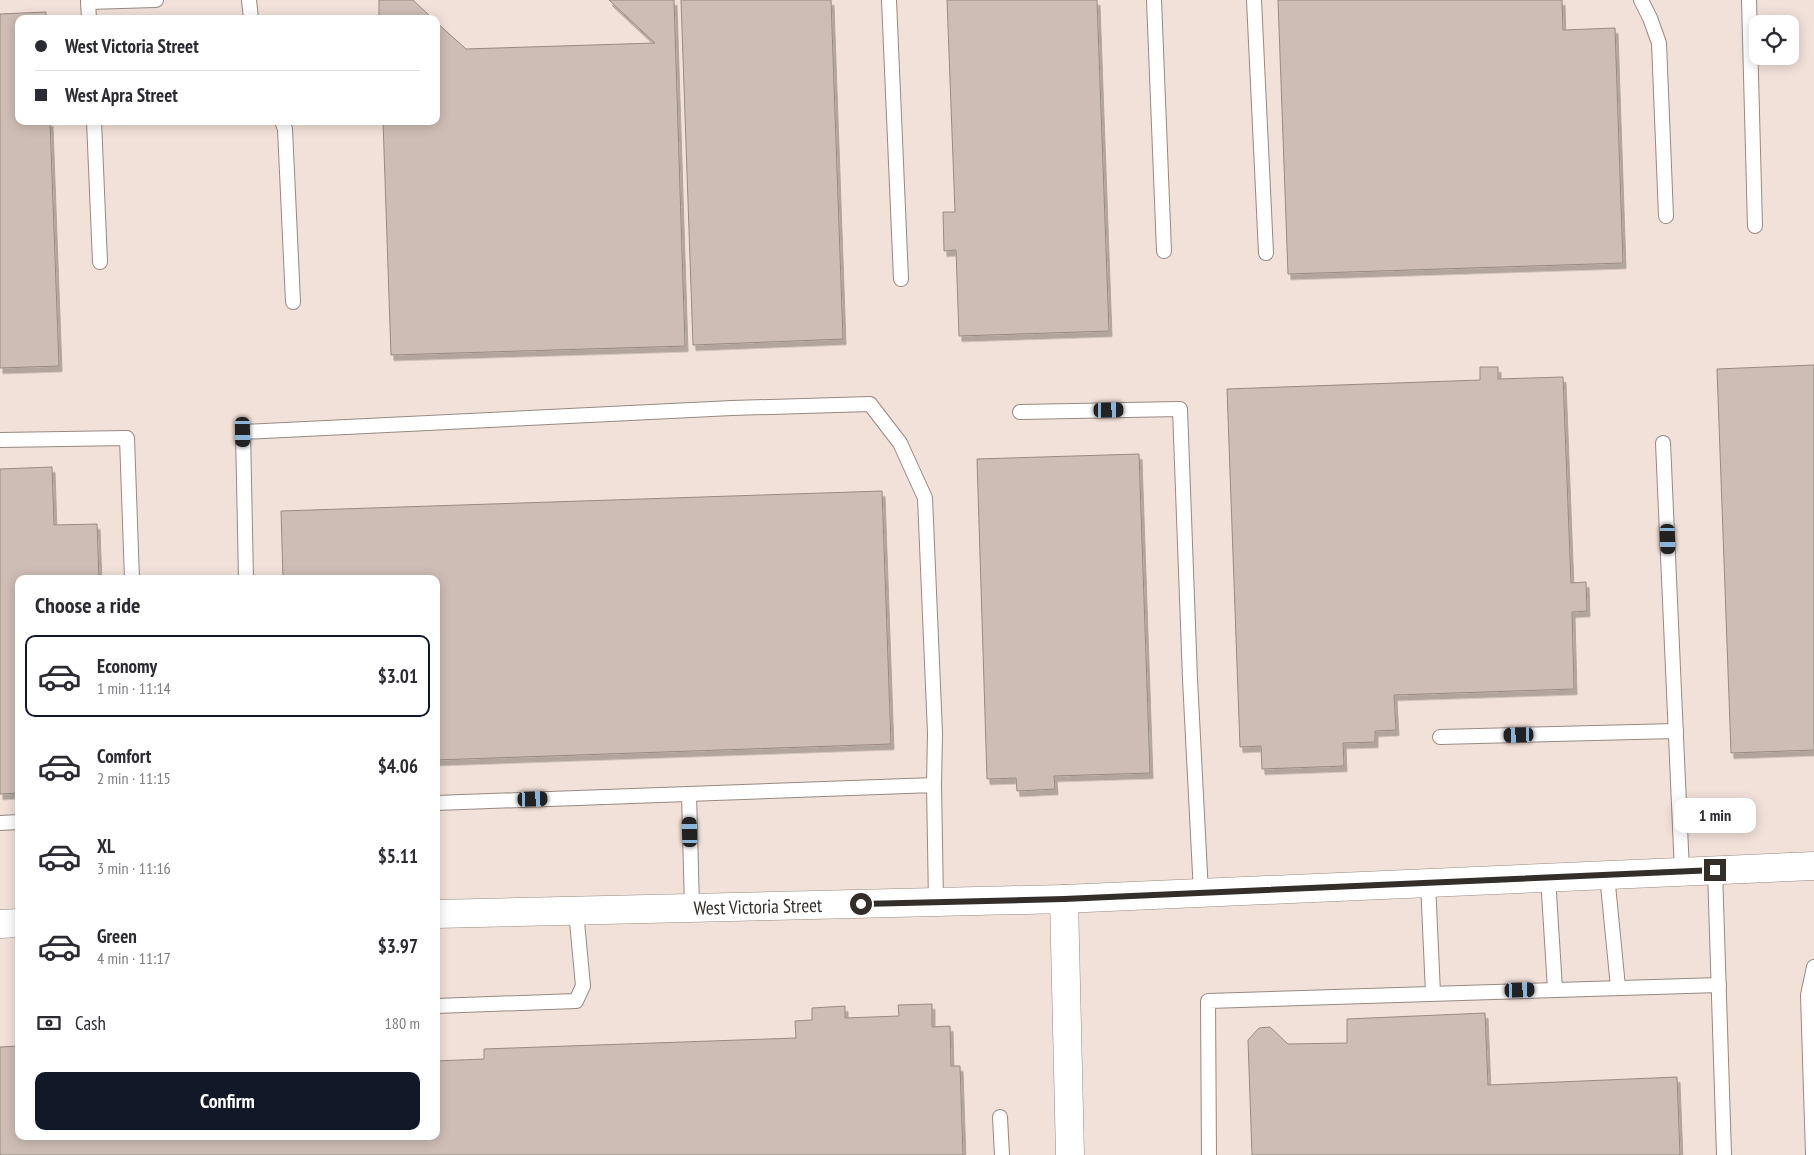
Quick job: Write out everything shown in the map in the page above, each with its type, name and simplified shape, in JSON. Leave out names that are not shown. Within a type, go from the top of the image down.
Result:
[{"type":"street","name":"West Victoria Street","points":[[440,914],[1064,899],[1814,866]]},
{"type":"street","points":[[1064,899],[1070,1155]]},
{"type":"street","points":[[0,924],[15,924]]},
{"type":"lane","points":[[89,15],[88,1],[156,0]]},
{"type":"lane","points":[[249,0],[250,15]]},
{"type":"lane","points":[[889,0],[901,280]]},
{"type":"lane","points":[[1154,0],[1164,251]]},
{"type":"lane","points":[[1254,0],[1266,253]]},
{"type":"lane","points":[[1641,0],[1659,43],[1666,216]]},
{"type":"lane","points":[[1749,0],[1756,226]]},
{"type":"lane","points":[[94,125],[100,262]]},
{"type":"lane","points":[[284,125],[293,302]]},
{"type":"lane","points":[[246,575],[243,432],[712,409],[870,404],[900,442],[925,498],[935,733],[936,902]]},
{"type":"lane","points":[[1020,412],[1180,409],[1200,893]]},
{"type":"lane","points":[[0,440],[127,438],[132,575]]},
{"type":"lane","points":[[1663,442],[1682,872]]},
{"type":"lane","points":[[1440,737],[1676,731]]},
{"type":"lane","points":[[440,803],[934,785]]},
{"type":"lane","points":[[688,794],[692,907]]},
{"type":"lane","points":[[0,822],[15,822]]},
{"type":"lane","points":[[1715,870],[1724,1155]]},
{"type":"lane","points":[[1607,875],[1618,987]]},
{"type":"lane","points":[[1548,878],[1554,990]]},
{"type":"lane","points":[[1428,883],[1433,993]]},
{"type":"lane","points":[[440,1006],[576,1000],[583,986],[576,911]]},
{"type":"lane","points":[[1813,1155],[1808,995],[1814,967]]},
{"type":"lane","points":[[1209,1155],[1208,1000],[1719,985]]},
{"type":"lane","points":[[1000,1117],[1002,1155]]},
{"type":"building","points":[[379,0],[413,0],[429,15],[379,15]]},
{"type":"building","points":[[609,0],[674,0],[685,346],[391,355],[383,125],[440,125],[440,26],[466,49],[655,43]]},
{"type":"building","points":[[681,0],[831,0],[843,339],[693,345]]},
{"type":"building","points":[[947,0],[1097,0],[1109,331],[959,336],[956,250],[944,251],[943,212],[955,212]]},
{"type":"building","points":[[1278,0],[1562,0],[1563,30],[1615,28],[1623,263],[1288,274]]},
{"type":"building","points":[[46,12],[46,15],[15,15],[15,125],[50,125],[59,366],[0,368],[0,14]]},
{"type":"building","points":[[1814,365],[1814,750],[1731,753],[1717,369]]},
{"type":"building","points":[[1480,367],[1498,367],[1498,379],[1563,377],[1571,583],[1586,582],[1587,611],[1572,612],[1574,689],[1394,695],[1396,730],[1375,731],[1375,742],[1343,743],[1344,766],[1262,769],[1261,746],[1240,747],[1227,389],[1480,380]]},
{"type":"building","points":[[1139,454],[1150,773],[1054,776],[1055,789],[1017,791],[1016,778],[987,779],[977,459]]},
{"type":"building","points":[[52,467],[54,525],[97,524],[99,575],[15,575],[15,793],[0,794],[0,469]]},
{"type":"building","points":[[882,491],[891,744],[440,760],[440,575],[283,575],[281,511]]},
{"type":"building","points":[[932,1004],[932,1027],[950,1026],[951,1066],[960,1066],[963,1155],[0,1155],[0,1047],[15,1046],[15,1140],[440,1140],[440,1061],[484,1059],[484,1049],[796,1038],[795,1021],[812,1020],[812,1008],[845,1006],[845,1018],[899,1016],[898,1005]]},
{"type":"building","points":[[1485,1013],[1488,1085],[1677,1077],[1680,1155],[1252,1155],[1248,1040],[1259,1028],[1270,1027],[1288,1044],[1347,1043],[1347,1019]]},
{"type":"route","points":[[861,904],[1064,899],[1715,870]]}]
